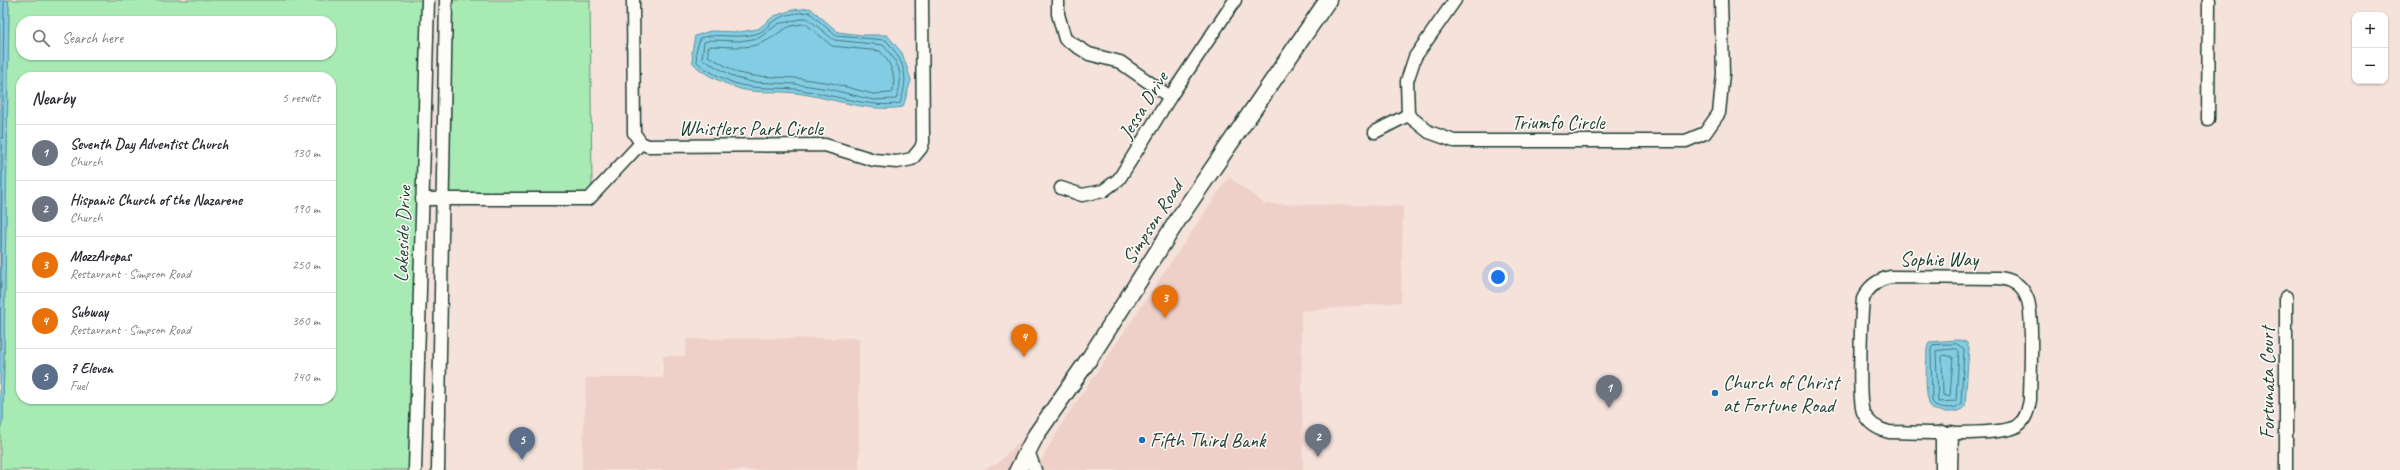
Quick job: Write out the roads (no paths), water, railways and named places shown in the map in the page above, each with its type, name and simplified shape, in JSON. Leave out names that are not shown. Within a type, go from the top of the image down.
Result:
[{"type":"main road","name":"Simpson Road","points":[[1018,470],[1036,435],[1091,356],[1179,218],[1328,0]]},
{"type":"street","name":"Lakeside Drive","points":[[415,470],[428,0]]},
{"type":"street","name":"Lakeside Drive","points":[[438,470],[446,0]]},
{"type":"street","points":[[422,199],[589,199],[641,143],[634,133],[633,0]]},
{"type":"street","name":"Whistlers Park Circle","points":[[641,143],[648,146],[825,146],[874,160],[897,162],[912,159],[921,148],[923,142],[922,0]]},
{"type":"street","points":[[1058,0],[1058,14],[1065,39],[1089,54],[1120,62],[1170,97]]},
{"type":"street","name":"Jessa Drive","points":[[1062,188],[1082,195],[1104,191],[1119,179],[1170,97],[1235,0]]},
{"type":"street","points":[[1375,132],[1408,115],[1407,81],[1416,57],[1454,0]]},
{"type":"street","name":"Triumfo Circle","points":[[1408,115],[1429,132],[1454,141],[1686,141],[1705,133],[1719,113],[1723,74],[1721,0]]},
{"type":"street","points":[[2208,120],[2209,0]]},
{"type":"street","name":"Sophie Way","points":[[1890,277],[2007,279],[2021,288],[2028,298],[2030,400],[2026,416],[2020,424],[2007,431],[1947,432],[1883,431],[1868,421],[1863,410],[1862,307],[1866,293],[1878,281],[1890,277]]},
{"type":"street","name":"Fortunata Court","points":[[2286,297],[2286,470]]},
{"type":"street","points":[[1942,470],[1947,432]]},
{"type":"street","points":[[1947,432],[1951,470]]},
{"type":"street","points":[[1028,451],[1035,470]]},
{"type":"water","points":[[0,0],[8,0],[9,8],[3,420],[0,429]]},
{"type":"water","points":[[810,8],[838,32],[862,35],[887,35],[902,53],[911,80],[903,107],[876,108],[795,93],[740,89],[711,77],[701,71],[693,63],[692,52],[695,36],[710,31],[739,32],[758,29],[774,16],[793,10]]},
{"type":"water","points":[[1958,340],[1966,342],[1969,347],[1965,406],[1954,412],[1945,412],[1932,409],[1927,396],[1926,388],[1927,349],[1929,342]]},
{"type":"place","name":"MozzArepas","points":[[1165,318]]},
{"type":"place","name":"Subway","points":[[1024,357]]},
{"type":"place","name":"Church of Christ at Fortune Road","points":[[1715,393]]},
{"type":"place","name":"Seventh Day Adventist Church","points":[[1609,408]]},
{"type":"place","name":"Fifth Third Bank","points":[[1142,440]]},
{"type":"place","name":"Hispanic Church of the Nazarene","points":[[1318,457]]},
{"type":"place","name":"7 Eleven","points":[[522,460]]}]
